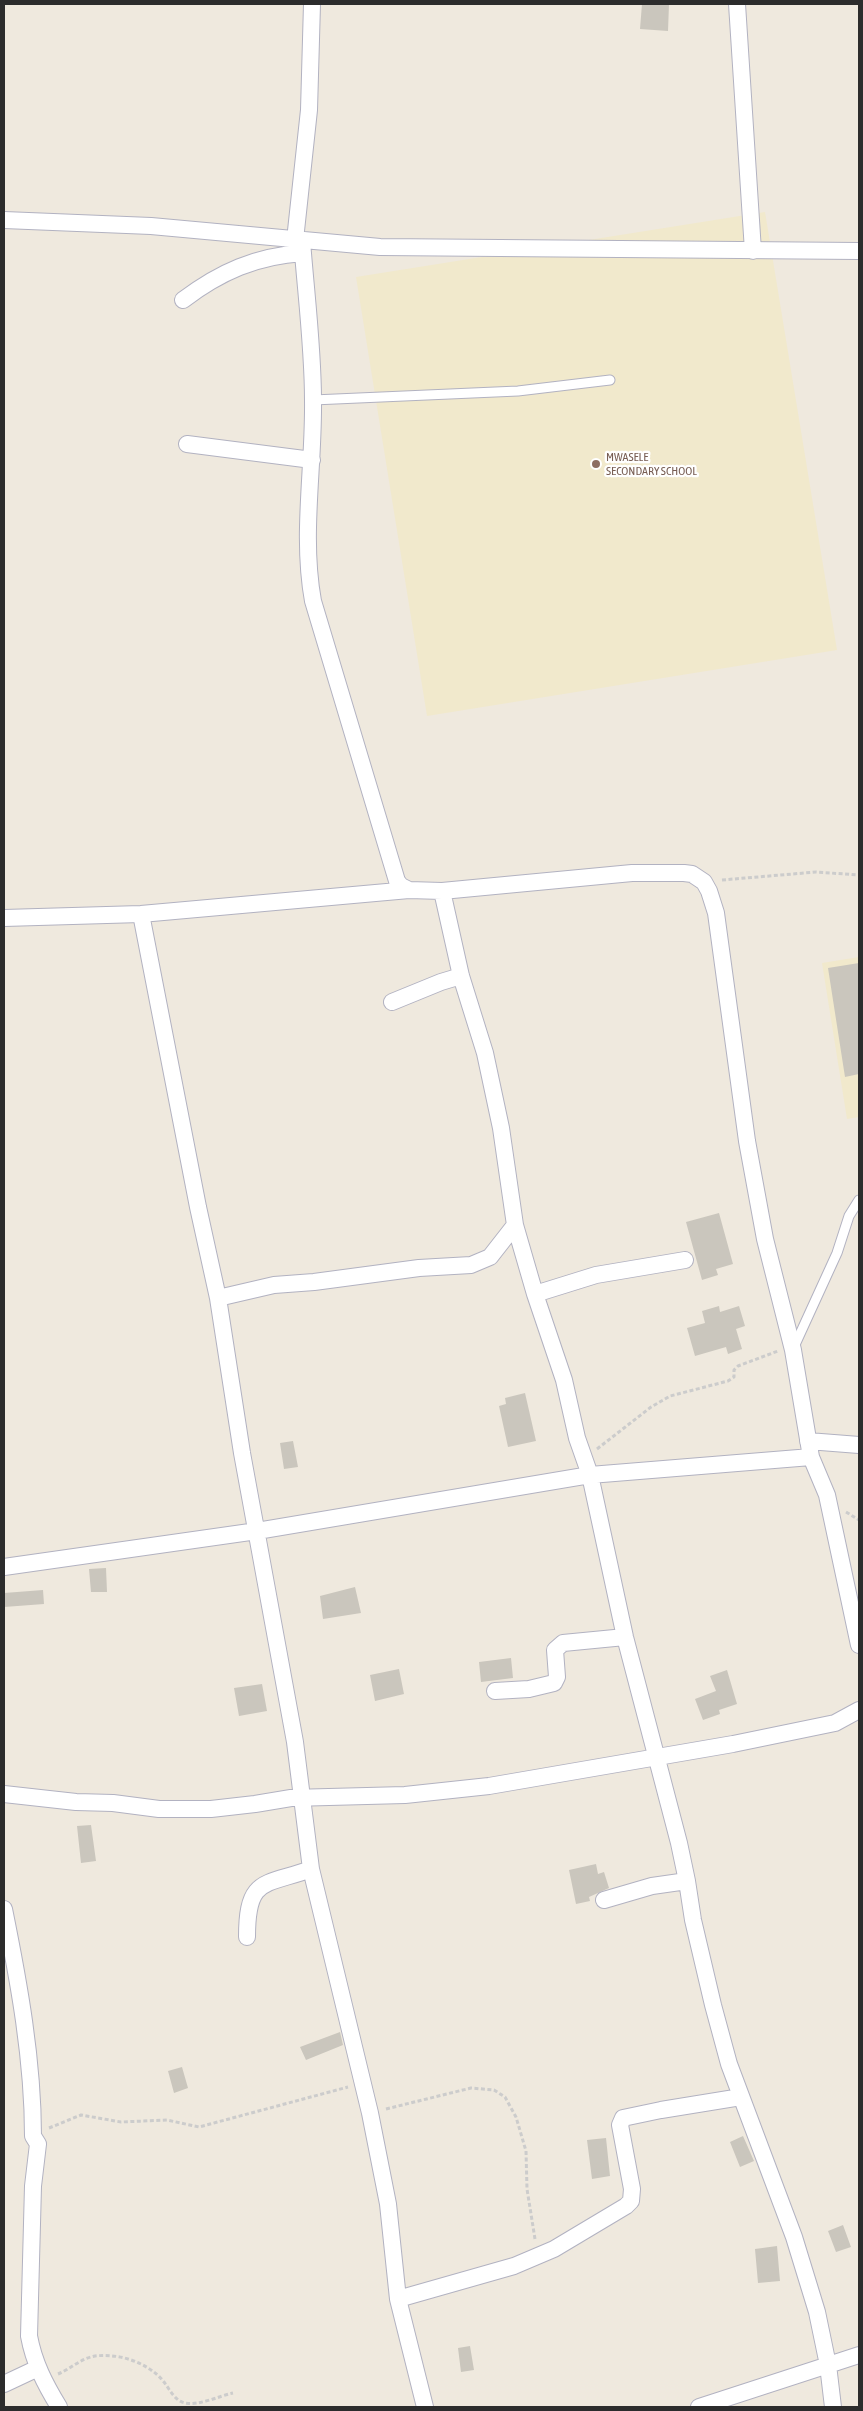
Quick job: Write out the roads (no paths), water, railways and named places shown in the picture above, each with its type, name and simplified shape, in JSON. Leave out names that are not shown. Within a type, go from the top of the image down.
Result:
[{"type":"street","points":[[312,4],[309,110],[300,245],[313,400],[312,460],[307,539],[308,576],[397,880],[401,886],[409,890]]},
{"type":"street","points":[[737,4],[753,251]]},
{"type":"street","points":[[4,220],[151,226],[300,245],[859,251]]},
{"type":"street","points":[[183,300],[204,284],[227,271],[300,245]]},
{"type":"street","points":[[188,444],[312,460]]},
{"type":"street","points":[[4,918],[141,914],[409,890],[442,891],[632,873],[684,873],[692,874],[704,882],[709,890],[716,913],[747,1141],[763,1229],[792,1348],[810,1449],[827,1495],[859,1645]]},
{"type":"street","points":[[442,891],[461,976],[485,1053],[501,1128],[515,1225],[534,1294],[564,1380],[577,1438],[590,1475],[625,1636],[688,1881],[693,1920],[712,2005],[741,2097],[794,2237],[817,2312],[828,2364],[833,2407]]},
{"type":"street","points":[[141,914],[178,1094],[198,1208],[218,1298],[242,1453],[295,1742],[311,1868],[370,2113],[388,2204],[398,2299],[425,2407]]},
{"type":"street","points":[[392,1002],[461,976]]},
{"type":"street","points":[[218,1298],[274,1285],[314,1282],[419,1268],[471,1265],[490,1257],[515,1225]]},
{"type":"street","points":[[534,1294],[596,1275],[685,1260]]},
{"type":"street","points":[[4,1567],[257,1531],[590,1475],[859,1444]]},
{"type":"street","points":[[495,1691],[529,1689],[554,1683],[557,1677],[555,1650],[563,1643],[625,1636]]},
{"type":"street","points":[[4,1794],[76,1802],[113,1803],[159,1809],[212,1809],[302,1798],[405,1795],[489,1786],[622,1762],[656,1758],[828,1724],[859,1710]]},
{"type":"street","points":[[247,1936],[250,1902],[259,1888],[272,1880],[311,1868]]},
{"type":"street","points":[[604,1900],[652,1886],[688,1881]]},
{"type":"street","points":[[4,1909],[22,2008],[30,2070],[33,2136],[38,2144],[33,2186],[29,2336],[40,2374],[59,2407]]},
{"type":"street","points":[[398,2299],[514,2266],[554,2249],[626,2206],[632,2201],[632,2190],[620,2125],[624,2118],[741,2097]]},
{"type":"street","points":[[699,2407],[859,2355]]},
{"type":"street","points":[[4,2384],[40,2374]]},
{"type":"lane","points":[[313,400],[518,391],[610,380]]},
{"type":"lane","points":[[792,1348],[837,1253],[849,1216],[859,1200]]},
{"type":"place","name":"MWASELE SECONDARY SCHOOL","points":[[596,464]]}]
